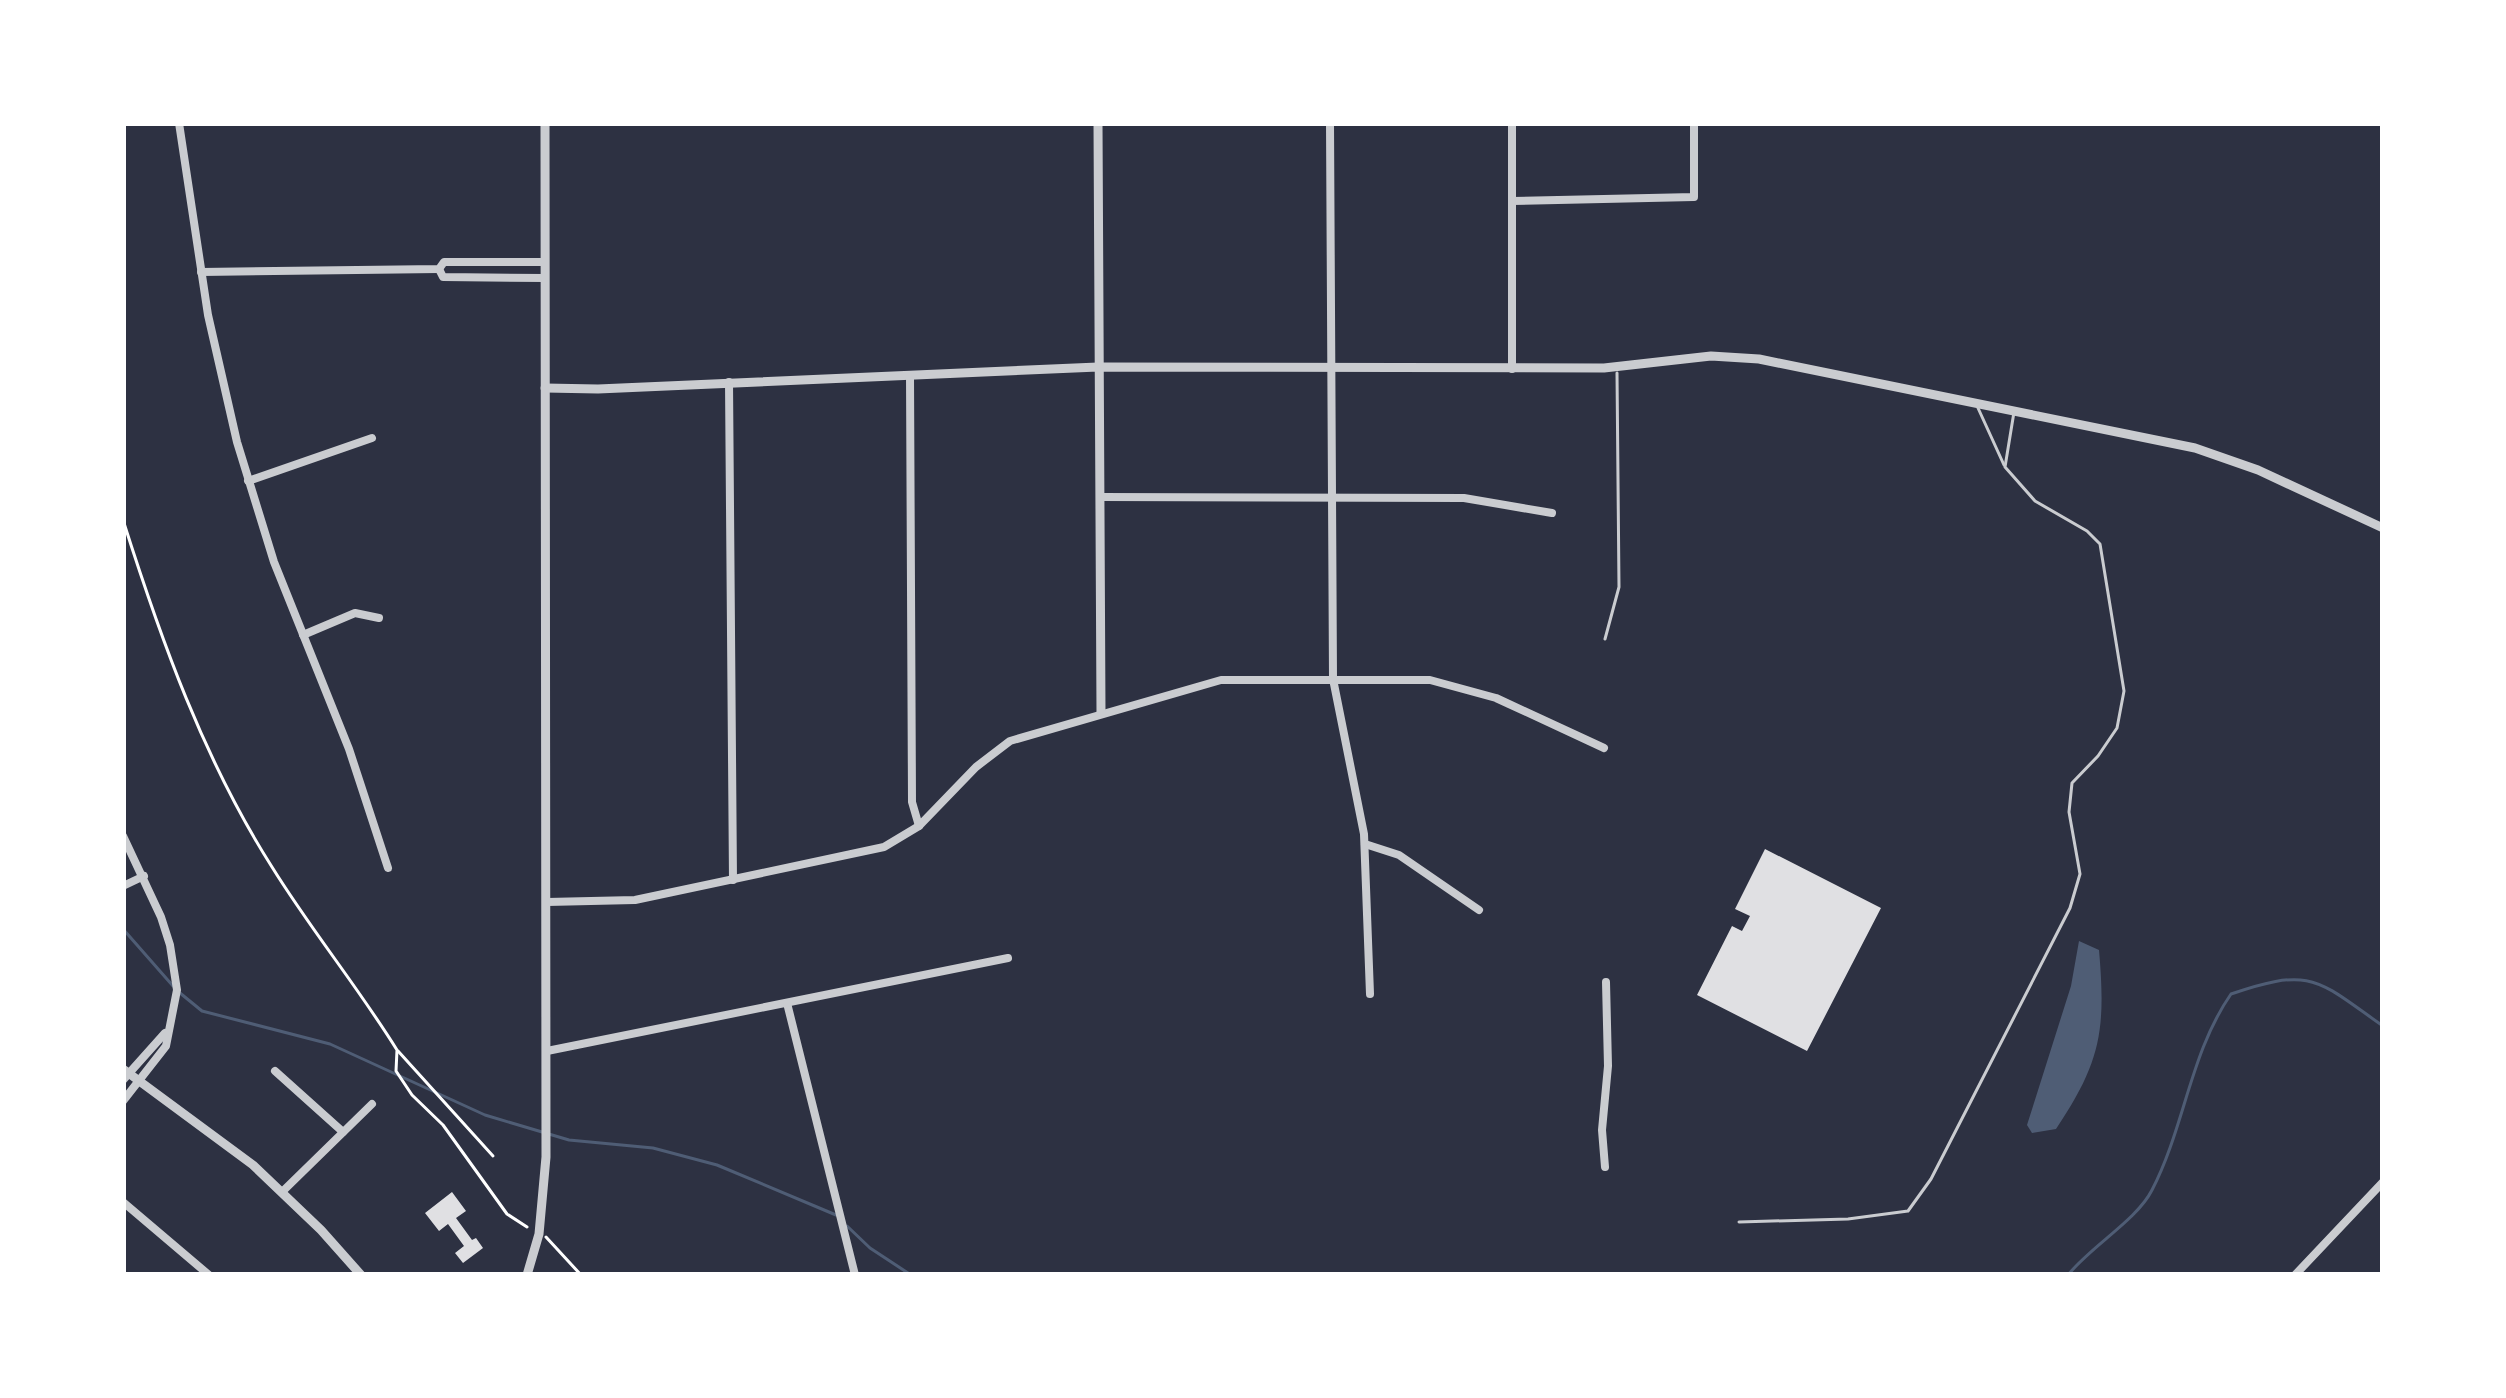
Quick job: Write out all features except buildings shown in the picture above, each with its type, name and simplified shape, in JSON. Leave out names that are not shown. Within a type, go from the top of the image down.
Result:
[{"type":"street","points":[[178,123],[216,362],[248,481],[268,546],[349,749],[388,868]]},
{"type":"street","points":[[527,1275],[543,1204],[548,1051],[545,123]]},
{"type":"street","points":[[1098,123],[1101,712]]},
{"type":"street","points":[[1330,123],[1333,679],[1365,844],[1370,994]]},
{"type":"street","points":[[1512,123],[1513,369]]},
{"type":"street","points":[[1513,201],[1694,197],[1694,123]]},
{"type":"street","points":[[439,269],[444,262],[545,262]]},
{"type":"street","points":[[201,272],[439,269]]},
{"type":"street","points":[[439,269],[443,277],[545,278]]},
{"type":"street","points":[[545,388],[1098,367],[1513,369],[1617,367],[1711,356],[1759,359],[2195,448],[2258,470],[2383,528]]},
{"type":"street","points":[[910,374],[912,802],[919,826]]},
{"type":"street","points":[[729,381],[733,880]]},
{"type":"street","points":[[248,481],[372,439]]},
{"type":"street","points":[[1101,496],[1464,498],[1552,513]]},
{"type":"street","points":[[303,635],[355,614],[379,618]]},
{"type":"street","points":[[547,902],[634,900],[884,847],[919,826],[976,767],[1010,741],[1221,680],[1430,680],[1462,686],[1604,748]]},
{"type":"street","points":[[123,836],[144,876],[173,962],[176,1001],[166,1046],[123,1101]]},
{"type":"street","points":[[1365,844],[1399,855],[1480,910]]},
{"type":"street","points":[[123,886],[144,876]]},
{"type":"street","points":[[548,1051],[1008,958]]},
{"type":"street","points":[[1605,1167],[1606,982]]},
{"type":"street","points":[[787,1003],[855,1275]]},
{"type":"street","points":[[166,1032],[125,1074],[283,1191],[361,1275]]},
{"type":"street","points":[[275,1071],[343,1132]]},
{"type":"street","points":[[283,1191],[371,1103]]},
{"type":"street","points":[[2296,1275],[2383,1182]]},
{"type":"street","points":[[123,1202],[209,1275]]},
{"type":"lane","points":[[1605,639],[1618,587],[1617,367]]},
{"type":"lane","points":[[1738,1222],[1848,1219],[1908,1211],[1931,1179],[2070,908],[2080,874],[2069,812],[2072,783],[2117,728],[2124,691],[2100,544],[2035,501],[2005,467],[1973,402]]},
{"type":"lane","points":[[2005,467],[2014,410]]},
{"type":"path","points":[[123,520],[150,610],[220,772],[271,866],[397,1050],[494,1156]]},
{"type":"path","points":[[397,1050],[396,1071],[412,1095],[443,1125],[507,1214],[531,1229]]},
{"type":"path","points":[[546,1237],[581,1275]]},
{"type":"water","points":[[2079,941],[2099,950],[2102,1002],[2097,1044],[2083,1084],[2056,1129],[2032,1133],[2027,1125],[2071,986]]},
{"type":"waterway","points":[[123,929],[173,986]]},
{"type":"waterway","points":[[2068,1275],[2136,1212],[2152,1190],[2206,1041],[2231,994],[2280,981],[2313,982],[2383,1026]]},
{"type":"waterway","points":[[180,993],[202,1011],[330,1044],[485,1115],[569,1140],[653,1148],[717,1165],[836,1215]]},
{"type":"waterway","points":[[847,1226],[911,1275]]}]
